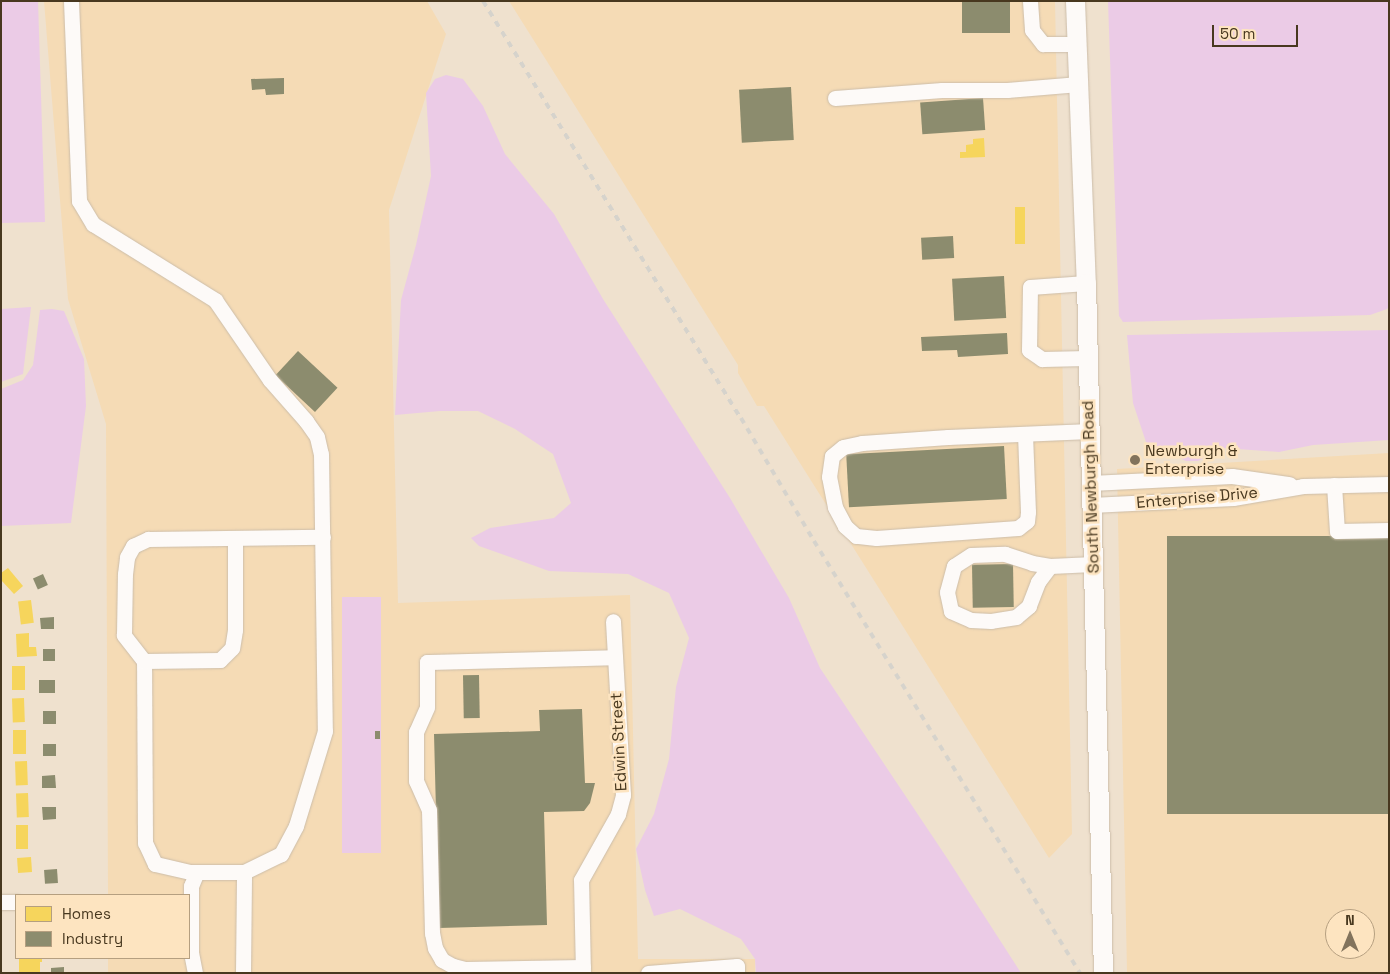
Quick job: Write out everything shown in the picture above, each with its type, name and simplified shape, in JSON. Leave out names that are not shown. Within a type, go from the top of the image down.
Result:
[{"type":"main road","name":"South Newburgh Road","points":[[1076,1],[1086,283],[1103,973]]},
{"type":"street","points":[[71,1],[79,201],[94,224],[215,300],[270,380],[306,421],[317,437],[321,454],[323,537],[325,731],[296,826],[281,854],[244,872],[197,872],[155,864],[145,843],[144,661],[124,634],[127,557],[134,546],[148,540],[323,537]]},
{"type":"street","points":[[1030,1],[1032,30],[1043,44],[1077,44]]},
{"type":"street","points":[[835,98],[942,90],[1007,90],[1079,84]]},
{"type":"street","points":[[1086,283],[1030,288],[1029,350],[1042,359],[1087,358]]},
{"type":"street","points":[[1025,434],[1028,512],[1027,521],[1018,528],[876,538],[856,536],[846,526],[835,507],[830,477],[832,456],[843,447],[862,442],[1025,434],[1090,431]]},
{"type":"street","name":"Enterprise Drive","points":[[1091,482],[1232,476],[1303,486]]},
{"type":"street","name":"Enterprise Drive","points":[[1091,505],[1233,498],[1303,486],[1389,484]]},
{"type":"street","points":[[1334,485],[1337,531],[1389,530]]},
{"type":"street","points":[[144,661],[220,660],[232,648],[235,630],[234,540]]},
{"type":"street","points":[[1050,566],[1038,582],[1029,606],[1016,617],[991,621],[971,620],[951,611],[947,592],[954,566],[971,555],[1005,554],[1032,563],[1050,566],[1093,564]]},
{"type":"street","name":"Edwin Street","points":[[583,970],[581,880],[618,814],[623,795],[613,621]]},
{"type":"street","points":[[583,970],[465,969],[453,966],[442,960],[435,948],[432,933],[429,810],[416,781],[416,732],[427,707],[427,662],[614,657]]},
{"type":"street","points":[[195,973],[191,953],[191,886],[197,872]]},
{"type":"street","points":[[243,973],[244,872]]},
{"type":"street","points":[[1,902],[15,902]]},
{"type":"street","points":[[648,973],[737,966],[737,973]]},
{"type":"shaded area","points":[[1,1],[38,1],[45,222],[1,223]]},
{"type":"shaded area","points":[[44,1],[427,1],[446,34],[389,210],[398,603],[630,595],[638,959],[755,959],[755,973],[108,973],[108,959],[190,959],[190,894],[108,894],[106,424],[68,299]]},
{"type":"shaded area","points":[[509,1],[1055,1],[1072,834],[1049,858],[764,406],[757,406],[738,373],[738,365]]},
{"type":"shaded area","points":[[1108,1],[1389,1],[1389,306],[1387,309],[1370,315],[1123,322],[1119,316]]},
{"type":"shaded area","points":[[446,75],[463,79],[483,106],[505,154],[554,214],[603,299],[730,498],[789,598],[820,668],[1021,973],[756,973],[755,959],[741,939],[680,909],[654,916],[645,890],[636,849],[654,814],[669,759],[676,687],[689,638],[669,593],[628,574],[549,571],[479,546],[471,538],[490,528],[554,518],[571,503],[553,454],[515,429],[478,411],[440,411],[395,415],[401,300],[416,245],[431,176],[426,93],[435,79]]},
{"type":"shaded area","points":[[31,307],[23,374],[1,382],[1,309]]},
{"type":"shaded area","points":[[40,310],[64,311],[84,359],[86,406],[71,523],[1,526],[1,389],[23,380],[33,365]]},
{"type":"shaded area","points":[[1389,330],[1389,440],[1313,445],[1279,452],[1224,448],[1198,461],[1186,461],[1146,442],[1133,403],[1127,335]]},
{"type":"shaded area","points":[[1389,453],[1389,973],[1127,973],[1117,469]]},
{"type":"shaded area","points":[[342,597],[381,597],[381,853],[342,853]]},
{"type":"building: Homes","points":[[984,138],[985,157],[960,158],[960,152],[966,152],[966,145],[973,144],[973,139]]},
{"type":"building: Homes","points":[[1015,207],[1025,207],[1025,244],[1015,244]]},
{"type":"building: Homes","points":[[8,568],[23,586],[14,594],[1,580],[1,573]]},
{"type":"building: Homes","points":[[31,600],[34,623],[21,624],[18,602]]},
{"type":"building: Homes","points":[[29,633],[29,647],[36,647],[37,656],[17,657],[16,634]]},
{"type":"building: Homes","points":[[12,666],[25,666],[25,690],[12,690]]},
{"type":"building: Homes","points":[[12,698],[24,698],[25,722],[13,722]]},
{"type":"building: Homes","points":[[13,730],[26,730],[26,754],[13,754]]},
{"type":"building: Homes","points":[[15,761],[27,761],[28,785],[16,785]]},
{"type":"building: Homes","points":[[16,793],[28,793],[29,817],[17,817]]},
{"type":"building: Homes","points":[[16,825],[28,825],[28,849],[16,849]]},
{"type":"building: Homes","points":[[31,857],[32,872],[18,873],[17,858]]},
{"type":"building: Homes","points":[[19,959],[42,959],[42,962],[40,962],[40,973],[19,973]]},
{"type":"building: Industry","points":[[962,1],[1010,1],[1010,33],[962,33]]},
{"type":"building: Industry","points":[[284,78],[284,94],[266,95],[265,89],[252,90],[251,79]]},
{"type":"building: Industry","points":[[791,87],[794,140],[742,143],[739,90]]},
{"type":"building: Industry","points":[[983,98],[985,130],[922,134],[920,102]]},
{"type":"building: Industry","points":[[953,236],[954,258],[922,260],[921,238]]},
{"type":"building: Industry","points":[[1004,276],[1006,318],[954,321],[952,279]]},
{"type":"building: Industry","points":[[1007,333],[1008,354],[958,357],[957,350],[922,351],[921,337]]},
{"type":"building: Industry","points":[[298,351],[337,388],[315,412],[275,375]]},
{"type":"building: Industry","points":[[1004,446],[1007,499],[849,507],[846,454]]},
{"type":"building: Industry","points":[[1167,536],[1389,536],[1389,814],[1167,814]]},
{"type":"building: Industry","points":[[1013,564],[1014,607],[973,608],[972,565]]},
{"type":"building: Industry","points":[[43,574],[48,585],[38,589],[33,578]]},
{"type":"building: Industry","points":[[54,617],[54,629],[41,629],[40,618]]},
{"type":"building: Industry","points":[[43,649],[55,649],[55,661],[43,661]]},
{"type":"building: Industry","points":[[463,675],[479,675],[480,718],[464,718]]},
{"type":"building: Industry","points":[[39,680],[55,680],[55,693],[39,693]]},
{"type":"building: Industry","points":[[582,709],[585,783],[595,783],[590,803],[584,811],[544,812],[547,925],[439,928],[434,734],[540,731],[539,710]]},
{"type":"building: Industry","points":[[43,711],[56,711],[56,724],[43,724]]},
{"type":"building: Industry","points":[[375,731],[380,731],[380,739],[375,739]]},
{"type":"building: Industry","points":[[43,744],[56,744],[56,756],[43,756]]},
{"type":"building: Industry","points":[[55,775],[56,788],[42,788],[42,776]]},
{"type":"building: Industry","points":[[42,807],[56,807],[56,819],[43,820]]},
{"type":"building: Industry","points":[[57,869],[58,883],[45,884],[44,870]]},
{"type":"building: Industry","points":[[64,967],[64,973],[51,973],[51,968]]},
{"type":"railway","points":[[483,1],[741,418],[814,541],[1080,973]]},
{"type":"place","name":"Newburgh & Enterprise","points":[[1135,460]]}]
